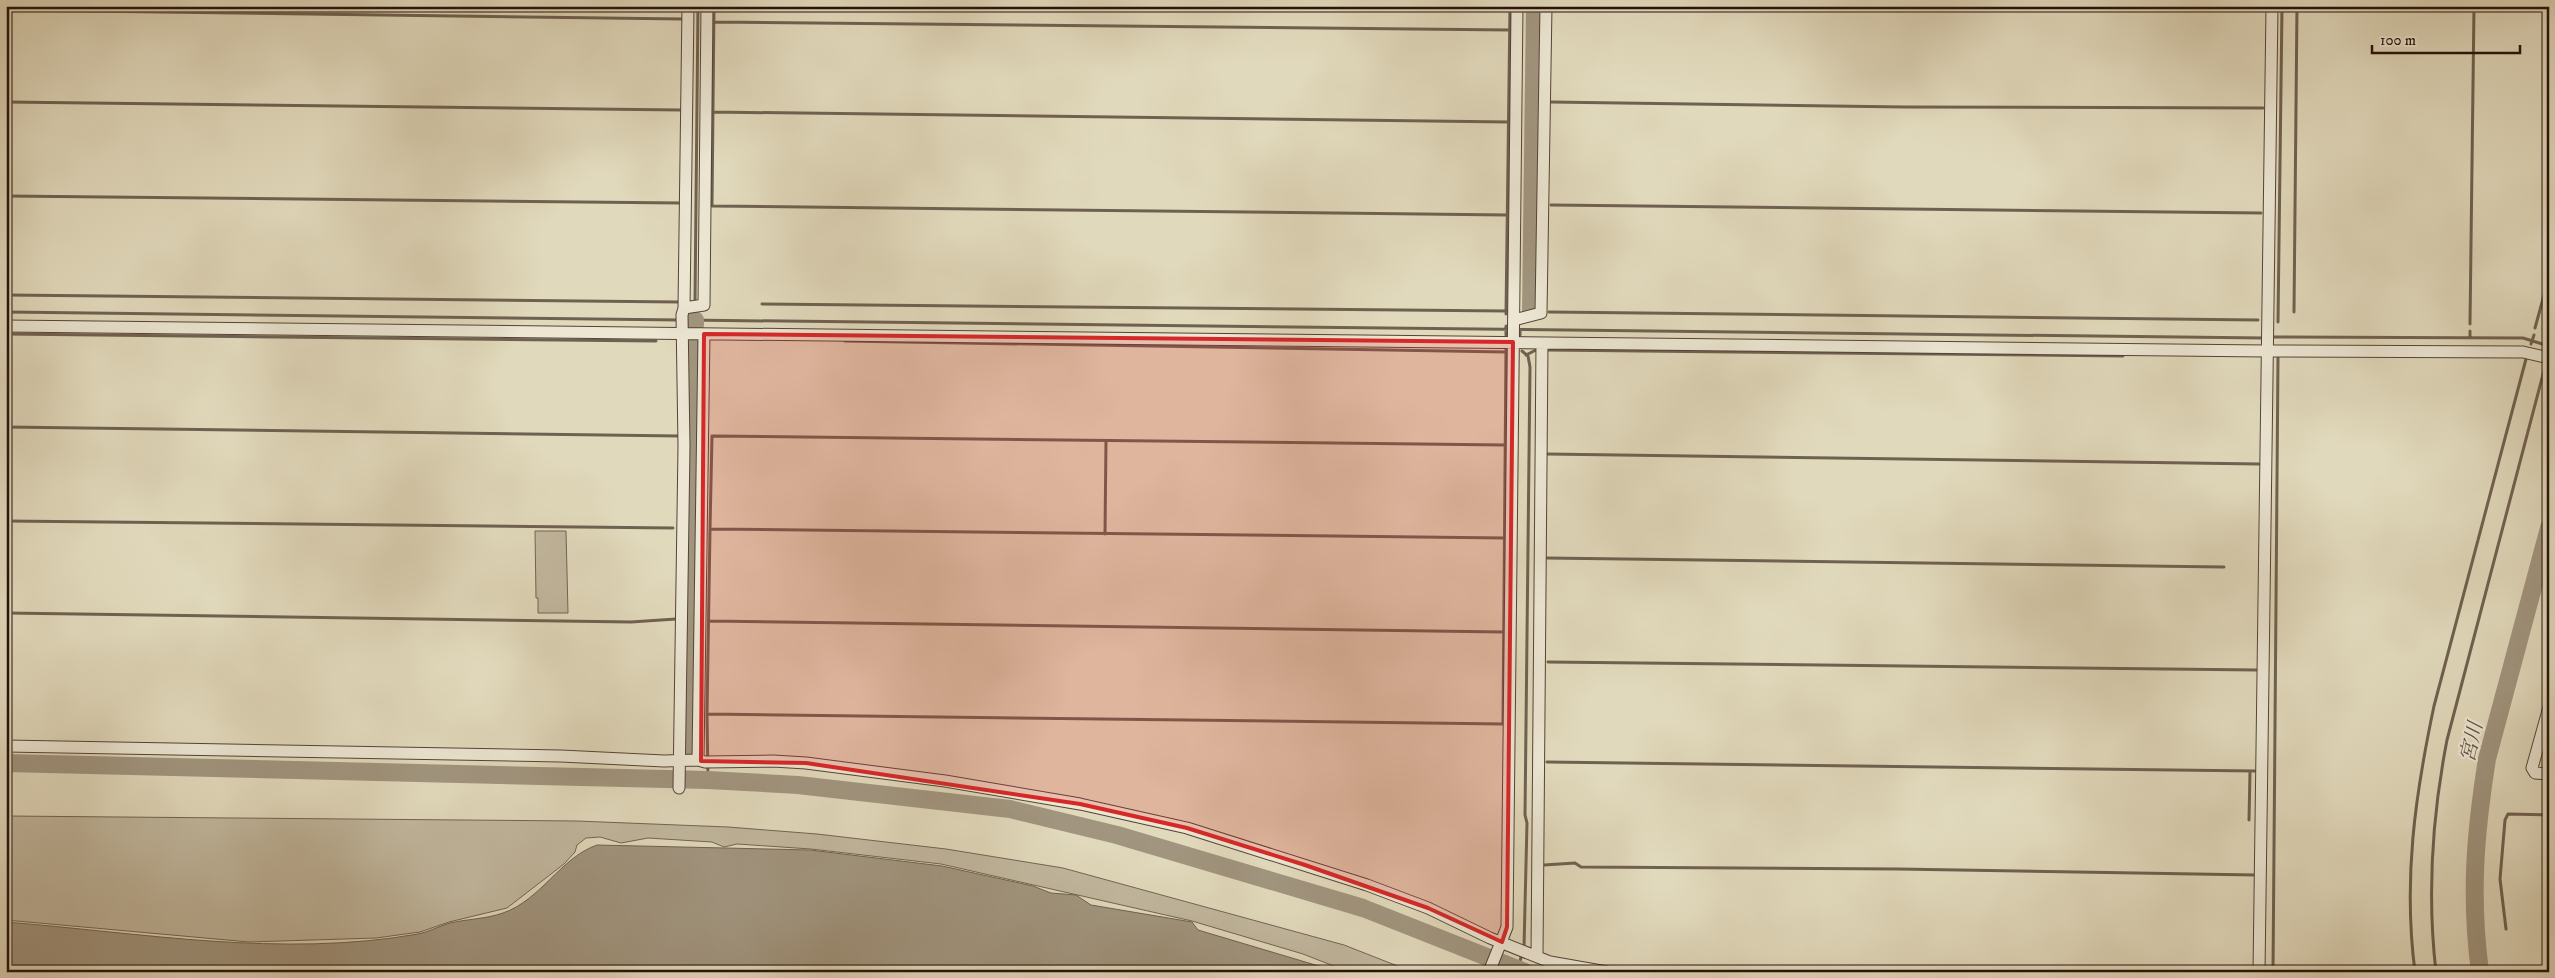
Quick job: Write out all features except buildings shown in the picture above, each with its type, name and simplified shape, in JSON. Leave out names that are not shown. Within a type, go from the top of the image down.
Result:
[{"type":"street","points":[[679,788],[688,6]]},
{"type":"street","points":[[683,320],[704,305],[707,6]]},
{"type":"street","points":[[1489,971],[1507,927],[1517,6]]},
{"type":"street","points":[[1514,331],[1541,313],[1546,6]]},
{"type":"street","points":[[2260,972],[2266,342],[2272,6]]},
{"type":"street","points":[[6,326],[683,320],[704,334],[1514,331],[1542,343],[2266,342],[2523,352],[2547,357]]},
{"type":"street","points":[[704,334],[704,761]]},
{"type":"street","points":[[1528,953],[1542,343]]},
{"type":"street","points":[[2548,711],[2532,768],[2535,773],[2549,774]]},
{"type":"street","points":[[6,746],[561,756],[679,765],[704,761],[773,760],[945,780],[1080,804],[1187,828],[1305,865],[1428,908],[1501,944],[1550,962],[1607,972]]},
{"type":"highlighted area","points":[[704,334],[1513,342],[1507,927],[1502,942],[1428,908],[1305,865],[1187,828],[1080,804],[806,763],[701,761]]},
{"type":"shaded area","points":[[535,531],[566,531],[568,613],[538,613]]},
{"type":"shaded area","points":[[6,816],[577,821],[728,827],[817,834],[946,849],[1063,868],[1344,945],[1413,972],[1349,972],[1303,954],[1192,921],[941,864],[811,849],[737,844],[724,847],[712,842],[648,838],[621,843],[600,837],[586,838],[577,845],[575,852],[564,864],[507,908],[449,922],[420,932],[376,938],[249,942],[6,920]]},
{"type":"shaded area","points":[[597,845],[810,850],[942,866],[1033,886],[1051,893],[1076,895],[1091,905],[1192,922],[1198,930],[1322,967],[1330,972],[6,972],[6,922],[160,937],[264,944],[367,941],[418,934],[450,923],[497,915],[516,907],[529,899],[572,859]]},
{"type":"waterway","points":[[695,302],[698,6]]},
{"type":"waterway","points":[[714,6],[712,206],[1507,215]]},
{"type":"waterway","points":[[1506,314],[1510,6]]},
{"type":"waterway","points":[[1531,311],[1535,6]]},
{"type":"waterway","points":[[2171,6],[2265,8]]},
{"type":"waterway","points":[[2278,322],[2282,6]]},
{"type":"waterway","points":[[2294,312],[2297,6]]},
{"type":"waterway","points":[[2470,324],[2474,6]]},
{"type":"waterway","points":[[6,10],[683,19]]},
{"type":"waterway","points":[[714,22],[1510,30]]},
{"type":"waterway","points":[[6,102],[681,110]]},
{"type":"waterway","points":[[1534,102],[1539,102]]},
{"type":"waterway","points":[[1550,102],[1905,107],[2263,108]]},
{"type":"waterway","points":[[713,112],[1509,122]]},
{"type":"waterway","points":[[6,196],[681,203]]},
{"type":"waterway","points":[[1551,205],[2261,213]]},
{"type":"waterway","points":[[2535,328],[2549,277]]},
{"type":"waterway","points":[[6,295],[679,302]]},
{"type":"waterway","points":[[762,304],[1507,311]]},
{"type":"waterway","points":[[6,312],[680,320]]},
{"type":"waterway","points":[[1549,312],[2258,320]]},
{"type":"waterway","points":[[686,320],[2264,338]]},
{"type":"waterway","points":[[695,320],[695,325]]},
{"type":"waterway","points":[[1506,326],[1506,335]]},
{"type":"waterway","points":[[1520,330],[1520,335]]},
{"type":"waterway","points":[[2470,331],[2470,338]]},
{"type":"waterway","points":[[6,334],[656,341]]},
{"type":"waterway","points":[[2531,344],[2534,335]]},
{"type":"waterway","points":[[2271,337],[2523,338],[2549,346]]},
{"type":"waterway","points":[[691,755],[694,339]]},
{"type":"waterway","points":[[845,341],[1506,352]]},
{"type":"waterway","points":[[708,780],[707,714],[1503,724],[1506,349]]},
{"type":"waterway","points":[[1526,355],[1536,350]]},
{"type":"waterway","points":[[1547,350],[2123,356]]},
{"type":"waterway","points":[[1518,968],[1524,947],[1527,823],[1525,815],[1530,367],[1528,356],[1522,351]]},
{"type":"waterway","points":[[2273,972],[2278,358]]},
{"type":"waterway","points":[[2415,972],[2410,904],[2411,871],[2416,805],[2427,739],[2434,706],[2526,359]]},
{"type":"waterway","points":[[2436,972],[2433,943],[2432,856],[2447,740],[2547,359]]},
{"type":"waterway","points":[[6,427],[679,436]]},
{"type":"waterway","points":[[710,529],[712,436],[1504,445]]},
{"type":"waterway","points":[[1105,534],[1106,441]]},
{"type":"waterway","points":[[1547,454],[2259,464]]},
{"type":"waterway","points":[[6,521],[673,528]]},
{"type":"waterway","name":"宮川","points":[[2480,972],[2475,917],[2475,865],[2479,814],[2487,759],[2549,528]]},
{"type":"waterway","points":[[707,714],[710,529],[1504,538]]},
{"type":"waterway","points":[[1547,558],[2224,567]]},
{"type":"waterway","points":[[6,613],[631,622],[676,619]]},
{"type":"waterway","points":[[684,618],[691,622]]},
{"type":"waterway","points":[[709,621],[1503,632]]},
{"type":"waterway","points":[[1548,662],[2257,670]]},
{"type":"waterway","points":[[1547,762],[2255,771]]},
{"type":"waterway","points":[[6,763],[708,780],[798,785],[1010,809],[1117,835],[1363,908],[1525,972]]},
{"type":"waterway","points":[[2249,820],[2250,771]]},
{"type":"waterway","points":[[2506,929],[2500,879],[2505,820],[2508,814],[2549,815]]},
{"type":"waterway","points":[[1544,865],[1575,863],[1581,867],[1898,869],[2255,875]]},
{"type":"waterway","points":[[1663,972],[1673,972]]}]
